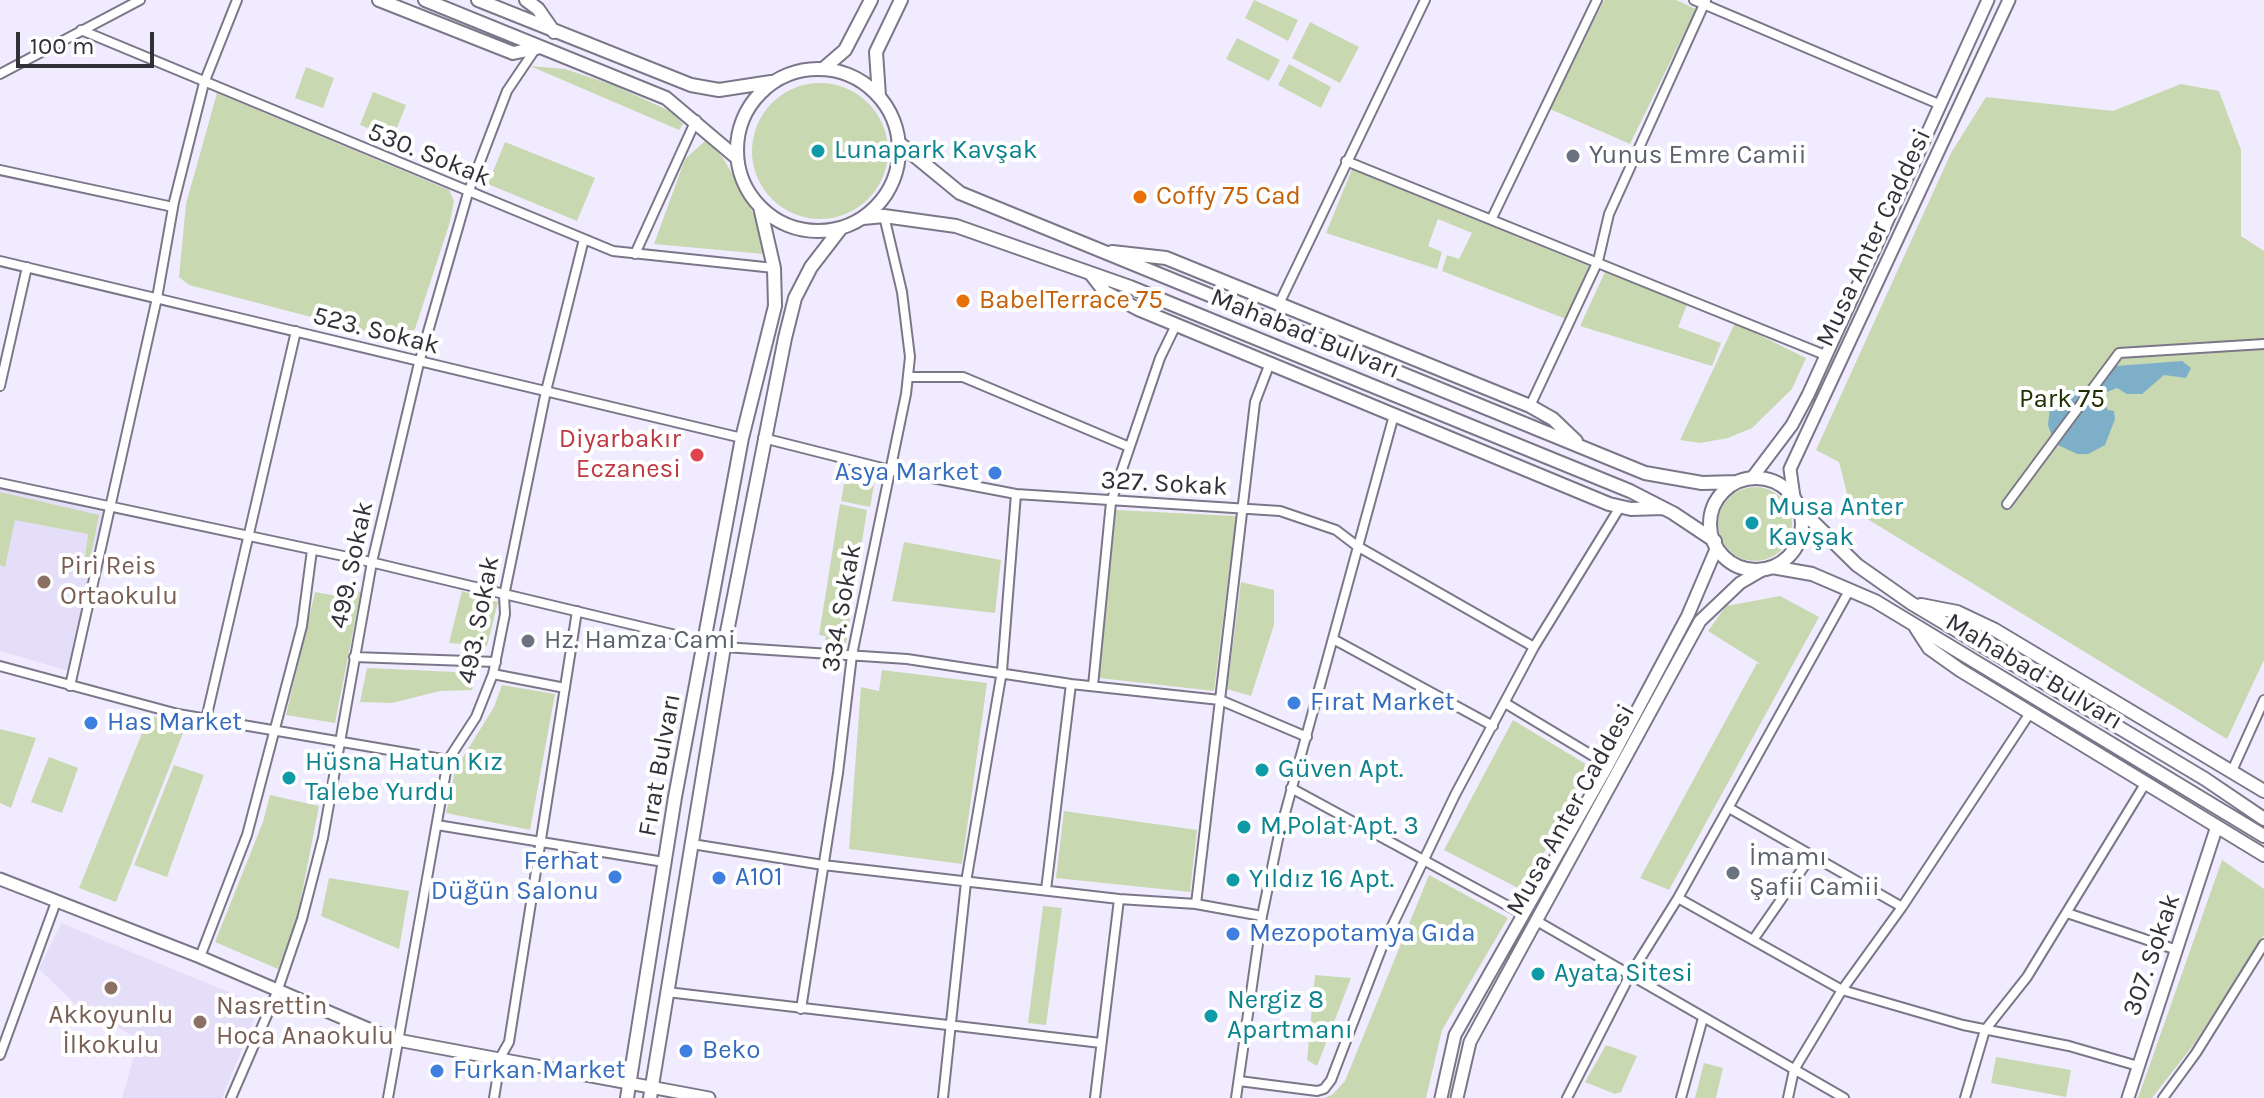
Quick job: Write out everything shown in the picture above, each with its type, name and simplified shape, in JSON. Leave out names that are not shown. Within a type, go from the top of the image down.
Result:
[{"type":"main road","points":[[379,0],[513,53],[537,48]]},
{"type":"main road","points":[[425,0],[666,98],[696,120],[737,158]]},
{"type":"main road","points":[[478,0],[691,85],[719,90],[774,81],[806,69],[823,69],[854,77],[879,96],[893,118],[899,143],[898,165],[891,186],[879,204],[863,218],[824,232],[789,226],[760,207],[745,184],[737,158],[738,135],[745,114],[757,96],[774,81]]},
{"type":"main road","points":[[526,0],[538,9],[554,32]]},
{"type":"main road","points":[[823,69],[845,50],[871,0]]},
{"type":"main road","points":[[879,96],[876,52],[901,0]]},
{"type":"main road","name":"Musa Anter Caddesi","points":[[1752,478],[1792,425],[1988,0]]},
{"type":"main road","name":"Musa Anter Caddesi","points":[[1796,502],[1790,469],[2009,0]]},
{"type":"main road","name":"Mahabad Bulvarı","points":[[899,143],[960,193],[1585,449],[1645,473],[1702,483],[1737,482]]},
{"type":"main road","name":"Fırat Bulvarı","points":[[627,1098],[664,862],[742,438],[775,306],[774,268],[760,207]]},
{"type":"main road","name":"Mahabad Bulvarı","points":[[863,218],[884,216],[956,226],[1091,274],[1442,412],[1664,508],[1716,544]]},
{"type":"main road","name":"Fırat Bulvarı","points":[[651,1093],[724,647],[763,438],[791,312],[811,267],[841,228]]},
{"type":"main road","points":[[1098,250],[1166,258],[1530,406],[1553,419],[1585,449]]},
{"type":"main road","points":[[1091,274],[1105,292],[1176,325],[1394,415],[1620,507],[1664,508]]},
{"type":"main road","points":[[775,306],[787,298],[791,312]]},
{"type":"main road","points":[[1752,478],[1776,482],[1796,502],[1802,521],[1796,547],[1787,557],[1768,568],[1739,566],[1716,544],[1711,517],[1715,503],[1737,482],[1752,478]]},
{"type":"main road","name":"Mahabad Bulvarı","points":[[1796,502],[1857,565],[1911,603],[2205,779],[2264,819]]},
{"type":"main road","name":"Musa Anter Caddesi","points":[[1441,1098],[1455,1035],[1521,913],[1608,765],[1688,615],[1716,544]]},
{"type":"main road","name":"Musa Anter Caddesi","points":[[1457,1098],[1470,1042],[1700,621],[1740,583],[1768,568]]},
{"type":"main road","name":"Mahabad Bulvarı","points":[[1768,568],[1812,574],[1850,589],[2264,836]]},
{"type":"main road","points":[[1911,603],[1957,612],[1995,630],[2264,791]]},
{"type":"main road","points":[[1914,625],[1929,648],[2264,855]]},
{"type":"main road","name":"307. Sokak","points":[[2128,1098],[2217,826]]},
{"type":"main road","points":[[0,879],[200,957],[277,992],[397,1039],[501,1056],[629,1084],[651,1093],[709,1098]]},
{"type":"street","points":[[0,74],[140,0]]},
{"type":"street","points":[[70,686],[157,298],[173,207],[204,83],[237,0]]},
{"type":"street","points":[[1278,306],[1425,0]]},
{"type":"street","points":[[1492,218],[1597,0]]},
{"type":"street","points":[[1694,0],[1705,2],[1941,105]]},
{"type":"street","points":[[1530,406],[1598,261],[1609,214],[1705,2]]},
{"type":"street","name":"530. Sokak","points":[[81,30],[584,239],[635,254],[774,268]]},
{"type":"street","name":"499. Sokak","points":[[231,1098],[277,992],[302,919],[340,744],[372,562],[419,363],[468,193],[507,91],[537,48]]},
{"type":"street","points":[[635,254],[696,120]]},
{"type":"street","points":[[1346,161],[1825,355]]},
{"type":"street","points":[[0,170],[173,207]]},
{"type":"street","name":"334. Sokak","points":[[801,1009],[852,655],[908,377],[910,357],[902,292],[884,216]]},
{"type":"street","name":"493. Sokak","points":[[388,1098],[448,760],[476,717],[493,674],[505,614],[504,596],[546,391],[584,239]]},
{"type":"street","name":"523. Sokak","points":[[0,261],[742,438]]},
{"type":"street","points":[[0,386],[27,267]]},
{"type":"street","points":[[1093,686],[1111,502],[1127,446],[1160,358],[1176,325]]},
{"type":"street","points":[[206,719],[296,331]]},
{"type":"street","points":[[2007,504],[2119,353],[2264,344]]},
{"type":"street","points":[[1196,904],[1245,508],[1255,402],[1270,363]]},
{"type":"street","points":[[908,377],[963,377],[1127,446]]},
{"type":"street","points":[[1236,1098],[1262,916],[1291,788],[1394,415]]},
{"type":"street","name":"327. Sokak","points":[[763,438],[890,470],[1016,494],[1111,502],[1195,503],[1280,511],[1306,518],[1336,530],[1357,546],[1534,647]]},
{"type":"street","points":[[0,483],[372,562],[705,642]]},
{"type":"street","points":[[943,1098],[966,882],[1002,671],[1016,494]]},
{"type":"street","points":[[1239,1081],[1317,1091],[1324,1089],[1338,1067],[1381,951],[1422,861],[1534,647],[1620,507]]},
{"type":"street","points":[[200,957],[247,835],[302,626],[312,550]]},
{"type":"street","points":[[1567,1098],[1630,975],[1678,898],[1850,589]]},
{"type":"street","points":[[494,1098],[501,1056],[509,1042],[577,611]]},
{"type":"street","points":[[1333,639],[1493,726]]},
{"type":"street","points":[[724,647],[852,655],[1002,671],[1071,684],[1220,700],[1307,737]]},
{"type":"street","points":[[354,657],[496,662]]},
{"type":"street","points":[[0,666],[206,719],[448,760]]},
{"type":"street","points":[[493,674],[565,688]]},
{"type":"street","points":[[1046,890],[1071,684]]},
{"type":"street","points":[[2231,773],[2264,700]]},
{"type":"street","points":[[1505,703],[1608,765]]},
{"type":"street","points":[[1788,1098],[1794,1070],[1842,990],[1902,907],[2030,713]]},
{"type":"street","points":[[1965,1098],[1985,1030],[2027,977],[2145,784]]},
{"type":"street","points":[[1291,788],[1521,913]]},
{"type":"street","points":[[1729,808],[1902,907]]},
{"type":"street","points":[[437,825],[664,862]]},
{"type":"street","points":[[692,844],[823,865],[1119,899],[1196,904],[1262,916]]},
{"type":"street","points":[[1753,940],[1812,855]]},
{"type":"street","points":[[1678,898],[1842,990],[1985,1030],[2069,1046],[2138,1066]]},
{"type":"street","points":[[1095,1098],[1119,899]]},
{"type":"street","points":[[0,1055],[56,902]]},
{"type":"street","points":[[2067,913],[2177,950]]},
{"type":"street","points":[[1535,920],[1844,1098]]},
{"type":"street","points":[[2163,1098],[2196,1053],[2264,944]]},
{"type":"street","points":[[667,992],[1101,1043]]},
{"type":"street","points":[[1681,1098],[1703,1018]]},
{"type":"shaded area","name":"Piri Reis Ortaokulu","points":[[0,489],[103,512],[69,671],[0,651]]},
{"type":"shaded area","points":[[61,923],[260,1005],[222,1098],[122,1098],[139,1039],[77,1006],[39,969]]},
{"type":"green space","points":[[1254,0],[1298,20],[1288,41],[1245,18]]},
{"type":"green space","points":[[1604,0],[1676,0],[1696,9],[1630,144],[1550,109]]},
{"type":"green space","points":[[1310,22],[1359,47],[1340,83],[1292,58]]},
{"type":"green space","points":[[1237,38],[1280,60],[1269,81],[1226,59]]},
{"type":"green space","points":[[1289,64],[1331,87],[1321,108],[1278,85]]},
{"type":"green space","points":[[530,66],[565,69],[613,85],[672,112],[683,124],[679,130]]},
{"type":"green space","points":[[306,67],[334,78],[323,108],[295,98]]},
{"type":"green space","points":[[820,83],[846,88],[868,103],[883,125],[888,151],[883,177],[868,199],[846,214],[820,219],[794,214],[772,199],[757,177],[752,151],[757,125],[772,103],[794,88]]},
{"type":"green space","name":"Park 75","points":[[2181,84],[2219,91],[2241,150],[2241,236],[2264,251],[2264,660],[2227,739],[1851,509],[1839,462],[1816,450],[1951,153],[1986,97],[2113,111]]},
{"type":"green space","points":[[373,92],[406,105],[393,138],[360,125]]},
{"type":"green space","points":[[217,93],[449,190],[454,201],[450,222],[415,329],[395,339],[189,285],[179,277],[186,204]]},
{"type":"green space","points":[[706,140],[723,158],[740,187],[757,221],[764,254],[654,244],[685,159]]},
{"type":"green space","points":[[505,142],[595,178],[577,221],[488,184]]},
{"type":"green space","points":[[1352,169],[1591,267],[1566,319],[1442,271],[1447,255],[1459,259],[1472,233],[1438,219],[1428,246],[1442,252],[1437,269],[1326,233]]},
{"type":"green space","points":[[1605,272],[1687,305],[1678,327],[1721,343],[1712,366],[1580,326]]},
{"type":"green space","points":[[1735,323],[1806,358],[1792,389],[1752,428],[1728,438],[1700,443],[1680,440]]},
{"type":"green space","points":[[846,473],[875,480],[870,507],[841,501]]},
{"type":"green space","points":[[1748,487],[1762,487],[1776,493],[1786,503],[1792,524],[1786,545],[1776,555],[1762,561],[1748,561],[1734,555],[1724,545],[1718,531],[1718,517],[1724,503],[1734,493]]},
{"type":"green space","points":[[0,492],[99,515],[90,560],[85,559],[88,534],[15,520],[5,567],[0,565]]},
{"type":"green space","points":[[840,504],[867,510],[846,643],[825,640],[826,636],[819,635]]},
{"type":"green space","points":[[1116,510],[1236,516],[1214,691],[1099,678]]},
{"type":"green space","points":[[904,542],[1001,560],[995,613],[892,601]]},
{"type":"green space","points":[[1241,582],[1274,590],[1274,625],[1251,696],[1227,689]]},
{"type":"green space","points":[[361,591],[335,723],[286,715],[315,592],[348,598]]},
{"type":"green space","points":[[462,591],[498,602],[487,646],[449,643]]},
{"type":"green space","points":[[1780,596],[1819,617],[1669,890],[1640,878],[1757,663],[1762,665],[1708,631],[1726,606]]},
{"type":"green space","points":[[367,668],[478,673],[472,690],[440,691],[392,703],[360,702]]},
{"type":"green space","points":[[882,670],[987,683],[962,864],[849,849],[861,687],[879,691]]},
{"type":"green space","points":[[502,685],[555,694],[530,830],[446,813],[455,770],[494,707]]},
{"type":"green space","points":[[149,716],[187,723],[116,902],[79,888]]},
{"type":"green space","points":[[1513,720],[1589,766],[1524,891],[1444,850]]},
{"type":"green space","points":[[0,729],[36,738],[11,808],[0,803]]},
{"type":"green space","points":[[49,757],[78,768],[62,813],[31,802]]},
{"type":"green space","points":[[174,765],[204,775],[167,877],[134,865]]},
{"type":"green space","points":[[270,795],[319,806],[296,924],[278,969],[215,942],[263,822]]},
{"type":"green space","points":[[1064,811],[1197,830],[1190,892],[1056,878]]},
{"type":"green space","points":[[2222,860],[2264,889],[2264,935],[2194,1044],[2152,1098],[2138,1098]]},
{"type":"green space","points":[[1429,875],[1508,918],[1442,1030],[1426,1098],[1324,1098],[1332,1095],[1345,1081]]},
{"type":"green space","points":[[329,878],[409,891],[399,949],[321,916]]},
{"type":"green space","points":[[1043,906],[1062,908],[1046,1025],[1028,1023]]},
{"type":"green space","points":[[1315,975],[1351,978],[1317,1066],[1307,1060]]},
{"type":"green space","points":[[1606,1045],[1637,1056],[1621,1092],[1615,1094],[1585,1082]]},
{"type":"green space","points":[[1996,1057],[2071,1070],[2066,1097],[1991,1083]]},
{"type":"green space","points":[[1704,1063],[1723,1068],[1716,1098],[1695,1098]]},
{"type":"water","points":[[2182,361],[2191,368],[2186,378],[2164,375],[2142,394],[2127,394],[2117,388],[2107,392],[2103,401],[2108,410],[2114,411],[2115,419],[2105,445],[2088,454],[2077,454],[2058,445],[2116,366]]},
{"type":"water","points":[[2075,389],[2087,391],[2053,439],[2048,425],[2050,407],[2059,396]]},
{"type":"place","name":"Lunapark Kavşak","points":[[818,151]]},
{"type":"place","name":"Yunus Emre Camii","points":[[1573,156]]},
{"type":"place","name":"Coffy 75 Cad","points":[[1140,197]]},
{"type":"place","name":"BabelTerrace 75","points":[[963,301]]},
{"type":"place","name":"Diyarbakır Eczanesi","points":[[697,455]]},
{"type":"place","name":"Asya Market","points":[[995,473]]},
{"type":"place","name":"Musa Anter Kavşak","points":[[1752,523]]},
{"type":"place","name":"Piri Reis Ortaokulu","points":[[44,582]]},
{"type":"place","name":"Hz. Hamza Cami","points":[[528,641]]},
{"type":"place","name":"Fırat Market","points":[[1294,703]]},
{"type":"place","name":"Has Market","points":[[91,723]]},
{"type":"place","name":"Güven Apt.","points":[[1262,770]]},
{"type":"place","name":"Hüsna Hatun Kız Talebe Yurdu","points":[[289,778]]},
{"type":"place","name":"M.Polat Apt. 3","points":[[1244,827]]},
{"type":"place","name":"İmamı Şafii Camii","points":[[1733,873]]},
{"type":"place","name":"Ferhat Düğün Salonu","points":[[615,877]]},
{"type":"place","name":"A101","points":[[719,878]]},
{"type":"place","name":"Yıldız 16 Apt.","points":[[1233,880]]},
{"type":"place","name":"Mezopotamya Gıda","points":[[1233,934]]},
{"type":"place","name":"Ayata Sitesi","points":[[1538,974]]},
{"type":"place","name":"Akkoyunlu İlkokulu","points":[[111,988]]},
{"type":"place","name":"Nergiz 8 Apartmanı","points":[[1211,1016]]},
{"type":"place","name":"Nasrettin Hoca Anaokulu","points":[[200,1022]]},
{"type":"place","name":"Beko","points":[[686,1051]]},
{"type":"place","name":"Furkan Market","points":[[437,1071]]}]
